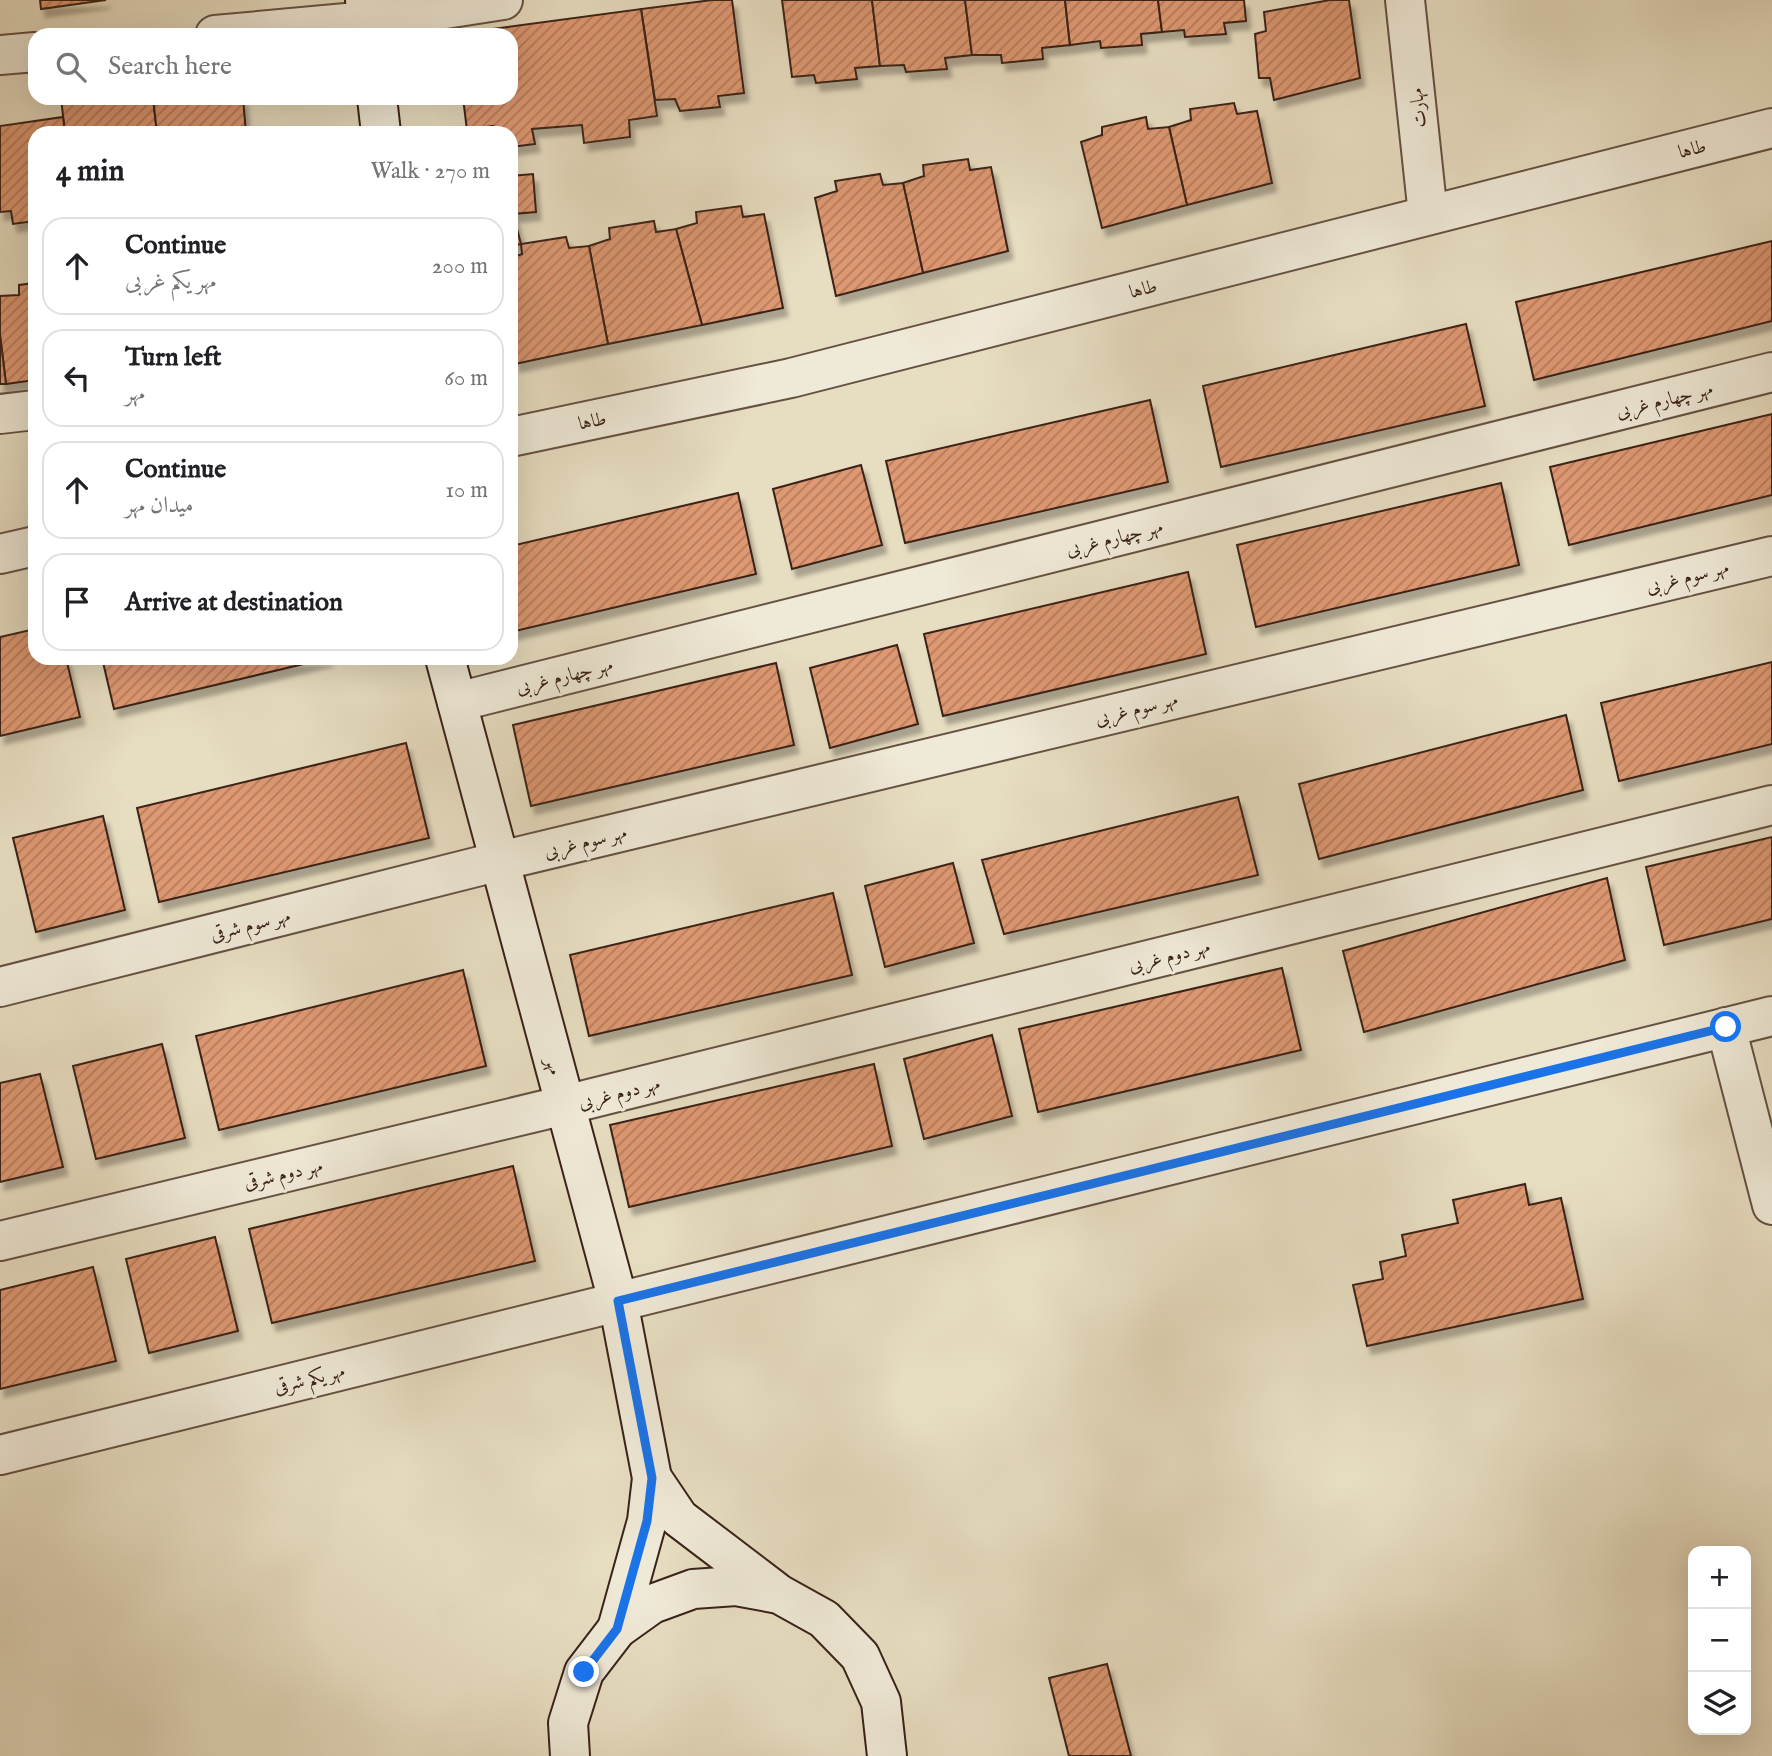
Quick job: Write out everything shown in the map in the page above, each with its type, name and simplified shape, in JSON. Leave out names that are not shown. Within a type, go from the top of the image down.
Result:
[{"type":"street","points":[[282,28],[503,0]]},
{"type":"street","name":"مهارت","points":[[1405,0],[1428,215]]},
{"type":"street","points":[[0,55],[28,53]]},
{"type":"street","points":[[378,105],[380,126]]},
{"type":"street","name":"طاها","points":[[518,436],[791,377],[1772,128]]},
{"type":"street","name":"مهر چهارم غربی","points":[[457,702],[1772,372]]},
{"type":"street","points":[[0,414],[28,411]]},
{"type":"street","points":[[0,554],[28,548]]},
{"type":"street","name":"مهر سوم غربی","points":[[500,861],[1772,556]]},
{"type":"street","name":"مهر","points":[[447,665],[618,1301],[652,1478],[647,1521],[617,1629]]},
{"type":"street","name":"مهر دوم غربی","points":[[565,1105],[1772,805]]},
{"type":"street","name":"مهر سوم شرقی","points":[[0,987],[500,861]]},
{"type":"street","name":"مهر یکم شرقی","points":[[0,1455],[1772,1016]]},
{"type":"street","points":[[1726,1027],[1772,1205]]},
{"type":"street","name":"مهر دوم شرقی","points":[[0,1241],[565,1105]]},
{"type":"street","name":"مهر","points":[[652,1478],[679,1517],[779,1594]]},
{"type":"street","points":[[570,1756],[568,1724],[584,1672],[617,1629],[652,1604],[693,1589],[736,1586],[779,1594],[824,1619],[860,1656],[881,1702],[887,1756]]},
{"type":"building","points":[[40,0],[106,0],[41,9]]},
{"type":"building","points":[[732,0],[744,93],[718,96],[720,107],[680,111],[675,99],[655,100],[641,9]]},
{"type":"building","points":[[782,0],[872,0],[880,66],[855,68],[857,79],[816,83],[814,75],[792,77]]},
{"type":"building","points":[[872,0],[965,0],[972,55],[945,58],[947,69],[906,72],[904,65],[880,66]]},
{"type":"building","points":[[965,0],[1065,0],[1070,45],[1042,48],[1043,59],[1002,63],[1001,55],[972,55]]},
{"type":"building","points":[[1065,0],[1158,0],[1162,32],[1141,34],[1142,45],[1101,48],[1100,41],[1070,45]]},
{"type":"building","points":[[1158,0],[1244,0],[1246,21],[1224,23],[1226,34],[1185,37],[1184,30],[1162,32]]},
{"type":"building","points":[[1330,0],[1349,0],[1360,78],[1274,100],[1270,78],[1259,78],[1255,34],[1266,31],[1264,12]]},
{"type":"building","points":[[641,9],[657,116],[629,120],[630,137],[584,143],[582,125],[532,129],[535,144],[518,146],[518,126],[466,126],[464,105],[518,105],[518,28],[500,28]]},
{"type":"building","points":[[1234,103],[1237,114],[1257,111],[1272,183],[1187,205],[1169,127],[1191,120],[1190,109]]},
{"type":"building","points":[[62,105],[154,105],[156,126],[64,126]]},
{"type":"building","points":[[154,105],[244,105],[245,126],[156,126]]},
{"type":"building","points":[[63,117],[64,126],[28,126],[28,222],[13,224],[11,211],[0,212],[0,126]]},
{"type":"building","points":[[1146,117],[1148,129],[1169,127],[1187,205],[1102,228],[1081,142],[1102,135],[1102,127]]},
{"type":"building","points":[[968,159],[970,170],[991,167],[1008,251],[923,273],[903,183],[924,176],[923,165]]},
{"type":"building","points":[[533,174],[536,212],[518,214],[518,175]]},
{"type":"building","points":[[880,174],[883,185],[903,183],[923,273],[836,296],[815,198],[837,191],[835,181]]},
{"type":"building","points":[[741,206],[743,217],[764,214],[783,308],[702,325],[676,229],[697,223],[696,212]]},
{"type":"building","points":[[654,221],[656,232],[676,229],[702,325],[608,344],[589,246],[610,239],[609,228]]},
{"type":"building","points":[[566,237],[569,248],[589,246],[608,344],[518,363],[518,255],[522,254],[521,244]]},
{"type":"building","points":[[1772,241],[1772,321],[1534,380],[1516,302]]},
{"type":"building","points":[[28,284],[28,381],[6,384],[0,335],[0,296],[19,295],[19,285]]},
{"type":"building","points":[[1466,324],[1485,406],[1221,467],[1203,386]]},
{"type":"building","points":[[0,335],[6,384],[0,384]]},
{"type":"building","points":[[1150,400],[1168,482],[905,543],[886,461]]},
{"type":"building","points":[[1772,414],[1772,495],[1569,545],[1550,467]]},
{"type":"building","points":[[861,465],[882,545],[792,569],[773,489]]},
{"type":"building","points":[[1501,483],[1519,565],[1256,627],[1237,545]]},
{"type":"building","points":[[738,493],[756,574],[518,630],[518,544]]},
{"type":"building","points":[[1188,572],[1206,654],[943,716],[924,634]]},
{"type":"building","points":[[28,631],[28,665],[68,665],[80,717],[0,736],[0,637]]},
{"type":"building","points":[[897,645],[918,724],[830,748],[810,668]]},
{"type":"building","points":[[1772,662],[1772,744],[1619,781],[1601,703]]},
{"type":"building","points":[[776,663],[794,745],[531,806],[513,725]]},
{"type":"building","points":[[104,665],[299,665],[114,709]]},
{"type":"building","points":[[1566,715],[1583,790],[1319,859],[1299,784]]},
{"type":"building","points":[[406,743],[429,838],[159,902],[137,808]]},
{"type":"building","points":[[1238,797],[1258,875],[1004,934],[982,860]]},
{"type":"building","points":[[103,816],[125,910],[36,932],[13,838]]},
{"type":"building","points":[[1772,837],[1772,919],[1664,945],[1646,867]]},
{"type":"building","points":[[953,863],[974,943],[885,967],[865,886]]},
{"type":"building","points":[[1607,878],[1625,960],[1364,1032],[1343,951]]},
{"type":"building","points":[[833,893],[852,975],[589,1036],[570,955]]},
{"type":"building","points":[[1282,968],[1301,1050],[1038,1112],[1019,1029]]},
{"type":"building","points":[[463,970],[486,1066],[219,1130],[196,1036]]},
{"type":"building","points":[[992,1035],[1012,1116],[924,1139],[904,1059]]},
{"type":"building","points":[[162,1044],[185,1138],[96,1159],[73,1066]]},
{"type":"building","points":[[874,1064],[892,1146],[629,1207],[610,1125]]},
{"type":"building","points":[[40,1074],[63,1167],[0,1182],[0,1083]]},
{"type":"building","points":[[513,1166],[535,1261],[272,1323],[249,1229]]},
{"type":"building","points":[[1525,1184],[1529,1205],[1561,1198],[1583,1299],[1367,1346],[1353,1285],[1383,1279],[1380,1262],[1406,1256],[1402,1235],[1458,1223],[1453,1200]]},
{"type":"building","points":[[215,1237],[238,1331],[149,1353],[126,1259]]},
{"type":"building","points":[[93,1267],[116,1361],[0,1389],[0,1290]]},
{"type":"building","points":[[1107,1664],[1131,1756],[1069,1756],[1049,1678]]},
{"type":"route","points":[[584,1672],[617,1629],[647,1521],[652,1478],[618,1301],[1726,1027]]}]
